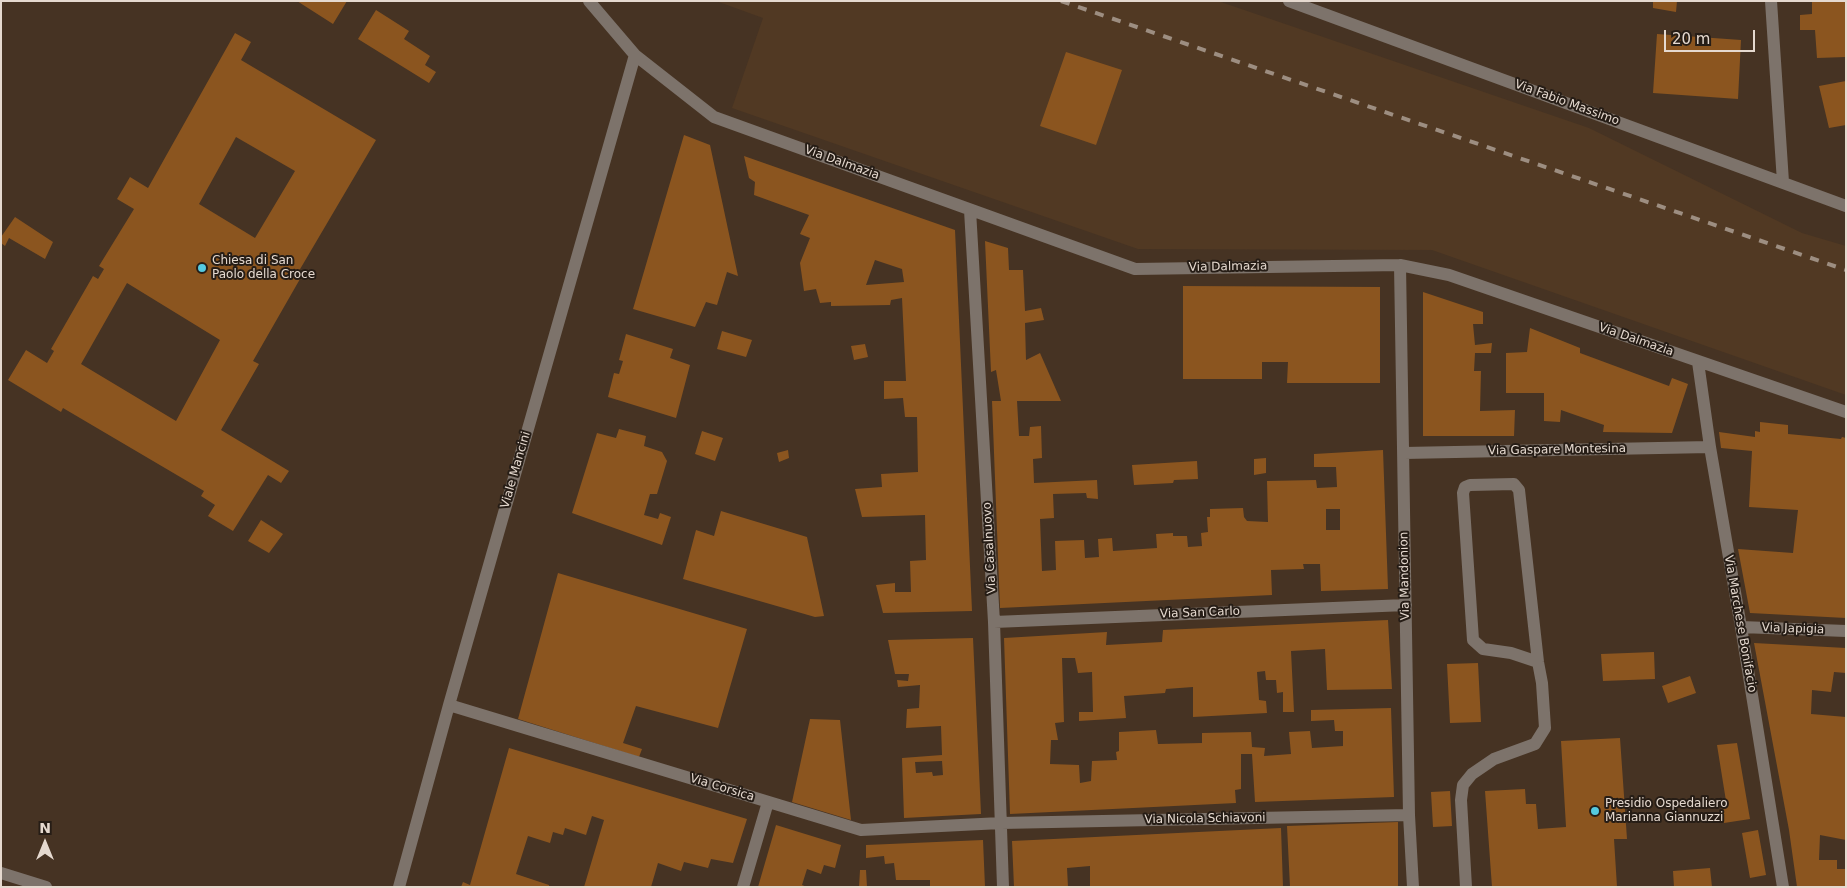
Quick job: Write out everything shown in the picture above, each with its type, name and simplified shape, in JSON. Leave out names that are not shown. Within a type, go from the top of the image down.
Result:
[{"type":"street","name":"Via Dalmazia","points":[[589,1],[635,55],[714,117],[1135,269],[1400,265],[1449,275],[1846,412]]},
{"type":"street","name":"Via Fabio Massimo","points":[[1289,1],[1846,206]]},
{"type":"street","points":[[1771,1],[1783,182]]},
{"type":"street","name":"Viale Mancini","points":[[399,887],[449,704],[635,55]]},
{"type":"street","name":"Via Casalnuovo","points":[[970,210],[994,622],[1003,887]]},
{"type":"street","name":"Via Mandonion","points":[[1400,265],[1409,815],[1413,887]]},
{"type":"street","name":"Via Marchese Bonifacio","points":[[1698,362],[1710,447],[1783,887]]},
{"type":"street","name":"Via Gaspare Montesina","points":[[1404,453],[1710,447]]},
{"type":"street","points":[[1466,887],[1461,800],[1463,785],[1472,774],[1494,759],[1535,744],[1545,728],[1542,683],[1519,490],[1514,484],[1470,485],[1465,487],[1463,493],[1473,640],[1483,649],[1511,653],[1538,662]]},
{"type":"street","name":"Via San Carlo","points":[[994,622],[1406,605]]},
{"type":"street","name":"Via Japigia","points":[[1741,627],[1846,631]]},
{"type":"street","name":"Via Corsica","points":[[449,704],[861,830],[1001,823]]},
{"type":"street","points":[[743,887],[768,802]]},
{"type":"street","name":"Via Nicola Schiavoni","points":[[1001,823],[1409,815]]},
{"type":"street","points":[[1,873],[46,887]]},
{"type":"shaded area","points":[[716,1],[1218,1],[1589,128],[1802,233],[1846,246],[1846,395],[1432,250],[1138,249],[732,108],[763,18]]},
{"type":"building","points":[[297,1],[347,1],[333,24]]},
{"type":"building","points":[[1653,1],[1677,1],[1676,12],[1653,8]]},
{"type":"building","points":[[1812,1],[1846,1],[1846,57],[1817,58],[1815,30],[1800,30],[1800,15],[1812,14]]},
{"type":"building","points":[[376,10],[409,31],[404,39],[430,56],[425,65],[436,72],[429,83],[358,39]]},
{"type":"building","points":[[235,33],[251,42],[241,60],[376,140],[296,276],[300,279],[253,361],[259,364],[221,430],[289,471],[281,483],[268,475],[233,531],[208,516],[215,505],[201,496],[204,491],[63,408],[61,412],[8,380],[26,350],[47,363],[54,351],[51,349],[93,276],[98,279],[104,269],[99,266],[134,209],[117,199],[130,177],[148,188]],"holes":[[[236,137],[295,171],[255,238],[199,204]],[[127,283],[220,340],[176,421],[81,364]]]},
{"type":"building","points":[[1657,34],[1741,40],[1738,99],[1653,93]]},
{"type":"building","points":[[1066,52],[1122,70],[1096,145],[1040,126]]},
{"type":"building","points":[[1846,81],[1846,125],[1829,128],[1819,86]]},
{"type":"building","points":[[684,135],[710,145],[738,276],[727,272],[717,305],[706,302],[695,327],[633,309]]},
{"type":"building","points":[[744,156],[955,230],[972,611],[883,613],[876,585],[895,583],[895,592],[911,592],[910,561],[926,560],[925,515],[862,517],[855,489],[882,487],[881,474],[918,472],[917,417],[905,417],[903,398],[884,399],[884,381],[906,381],[902,298],[891,300],[890,305],[831,306],[831,302],[820,303],[816,289],[804,291],[800,263],[810,238],[800,234],[809,215],[754,195],[755,182],[749,178]],"holes":[[[875,260],[902,269],[904,282],[866,285]]]},
{"type":"building","points":[[15,217],[53,242],[45,259],[9,238],[5,246],[1,243],[1,237]]},
{"type":"building","points":[[985,241],[1008,248],[1009,270],[1023,270],[1025,311],[1041,308],[1044,320],[1025,323],[1026,360],[1040,353],[1061,401],[1017,401],[1019,436],[1029,436],[1030,427],[1041,426],[1042,458],[1033,459],[1034,483],[1097,480],[1098,499],[1087,498],[1086,493],[1053,494],[1054,518],[1040,519],[1042,571],[1056,570],[1055,541],[1084,540],[1085,558],[1099,557],[1098,539],[1112,538],[1113,551],[1157,548],[1156,534],[1173,533],[1173,536],[1187,536],[1188,547],[1202,546],[1201,533],[1208,532],[1207,517],[1210,517],[1210,509],[1243,508],[1244,517],[1247,521],[1268,522],[1267,481],[1316,480],[1317,488],[1337,487],[1336,467],[1314,467],[1314,454],[1383,450],[1388,589],[1321,591],[1320,564],[1303,564],[1304,569],[1271,570],[1272,595],[1000,608],[992,401],[1001,401],[996,370],[991,372]],"holes":[[[1326,509],[1340,509],[1340,530],[1326,530]]]},
{"type":"building","points":[[1183,286],[1380,287],[1380,383],[1287,383],[1288,362],[1262,362],[1262,379],[1183,379]]},
{"type":"building","points":[[1423,292],[1483,312],[1483,324],[1473,324],[1475,345],[1492,343],[1491,353],[1475,353],[1474,371],[1481,371],[1480,411],[1515,410],[1514,436],[1423,436]]},
{"type":"building","points":[[1530,328],[1580,348],[1580,353],[1669,386],[1672,378],[1688,384],[1672,433],[1603,432],[1604,425],[1561,410],[1560,422],[1544,421],[1544,393],[1506,393],[1506,353],[1527,352]]},
{"type":"building","points":[[722,331],[752,340],[746,357],[717,349]]},
{"type":"building","points":[[626,334],[673,349],[670,358],[690,365],[676,418],[608,397],[614,373],[619,374],[623,361],[619,360]]},
{"type":"building","points":[[865,344],[868,357],[854,360],[851,346]]},
{"type":"building","points":[[1760,422],[1788,425],[1788,434],[1846,438],[1846,618],[1750,613],[1738,549],[1793,553],[1798,510],[1749,507],[1752,451],[1721,448],[1719,432],[1755,437],[1755,431],[1760,432]]},
{"type":"building","points":[[619,429],[646,436],[644,446],[662,452],[667,461],[657,494],[650,494],[644,515],[658,519],[660,513],[671,517],[662,545],[572,513],[597,433],[616,438]]},
{"type":"building","points":[[702,431],[723,438],[715,461],[695,454]]},
{"type":"building","points":[[788,450],[789,458],[779,462],[777,453]]},
{"type":"building","points":[[1266,458],[1266,473],[1254,475],[1254,459]]},
{"type":"building","points":[[1197,461],[1198,479],[1174,480],[1173,483],[1134,485],[1132,465]]},
{"type":"building","points":[[721,511],[807,537],[824,616],[815,617],[683,579],[696,530],[714,536]]},
{"type":"building","points":[[261,520],[283,534],[269,553],[248,541]]},
{"type":"building","points":[[558,573],[747,629],[718,728],[636,706],[623,743],[642,749],[639,757],[518,719]]},
{"type":"building","points":[[1388,620],[1392,689],[1327,690],[1325,649],[1291,651],[1294,712],[1283,712],[1283,692],[1277,693],[1276,680],[1266,680],[1265,671],[1257,672],[1259,700],[1266,701],[1267,713],[1193,717],[1193,687],[1166,689],[1165,693],[1124,696],[1126,718],[1079,721],[1079,712],[1093,712],[1092,672],[1078,673],[1075,658],[1062,658],[1064,722],[1055,723],[1058,740],[1051,740],[1050,764],[1079,765],[1080,783],[1091,781],[1092,761],[1117,760],[1116,752],[1119,751],[1119,732],[1156,730],[1158,744],[1202,743],[1202,733],[1251,732],[1252,747],[1265,748],[1264,756],[1291,754],[1289,732],[1310,731],[1312,748],[1343,746],[1343,731],[1335,731],[1334,720],[1311,721],[1311,710],[1391,708],[1394,797],[1255,802],[1252,754],[1241,754],[1241,789],[1235,790],[1236,803],[1010,814],[1004,638],[1107,632],[1106,645],[1162,642],[1163,630]]},
{"type":"building","points":[[973,638],[981,814],[904,818],[902,758],[942,755],[941,726],[906,728],[907,709],[919,708],[920,685],[898,687],[897,680],[908,681],[909,674],[895,674],[888,640]],"holes":[[[942,761],[943,775],[933,776],[932,772],[916,773],[915,762]]]},
{"type":"building","points":[[1754,643],[1846,648],[1846,673],[1834,672],[1831,692],[1812,690],[1811,714],[1846,717],[1846,840],[1820,835],[1819,860],[1837,860],[1837,869],[1846,869],[1846,887],[1797,887],[1789,830]]},
{"type":"building","points":[[1654,652],[1655,679],[1603,681],[1601,654]]},
{"type":"building","points":[[1478,663],[1481,722],[1450,723],[1447,664]]},
{"type":"building","points":[[1690,676],[1696,693],[1668,703],[1662,686]]},
{"type":"building","points":[[810,719],[840,720],[851,820],[792,802]]},
{"type":"building","name":"Presidio Ospedaliero Marianna Giannuzzi","points":[[1620,738],[1627,839],[1614,839],[1617,887],[1492,887],[1485,791],[1525,789],[1526,804],[1536,804],[1538,829],[1566,827],[1561,741]]},
{"type":"building","points":[[1737,743],[1750,819],[1724,823],[1720,802],[1726,801],[1717,745]]},
{"type":"building","points":[[509,748],[747,819],[733,863],[711,859],[708,868],[684,862],[681,871],[658,863],[651,887],[584,887],[604,820],[592,816],[586,835],[565,828],[563,835],[553,832],[550,843],[528,836],[516,874],[549,885],[549,887],[461,887],[463,882],[470,885]]},
{"type":"building","points":[[1450,791],[1452,826],[1433,827],[1431,792]]},
{"type":"building","points":[[1398,822],[1398,887],[1290,887],[1287,826]]},
{"type":"building","points":[[776,825],[841,845],[835,868],[824,865],[821,874],[807,869],[802,885],[807,887],[758,887]]},
{"type":"building","points":[[1281,828],[1283,887],[1090,887],[1090,866],[1067,868],[1068,887],[1014,887],[1012,841]]},
{"type":"building","points":[[1758,830],[1766,875],[1750,878],[1742,833]]},
{"type":"building","points":[[983,840],[985,887],[930,887],[930,880],[896,880],[894,863],[885,864],[884,856],[866,858],[866,845]]},
{"type":"building","points":[[1710,868],[1712,887],[1674,887],[1673,871]]},
{"type":"building","points":[[860,870],[866,870],[867,887],[859,887]]},
{"type":"railway","points":[[1061,1],[1846,270]]},
{"type":"place","name":"Chiesa di San Paolo della Croce","points":[[202,268]]},
{"type":"place","name":"Presidio Ospedaliero Marianna Giannuzzi","points":[[1595,811]]}]
